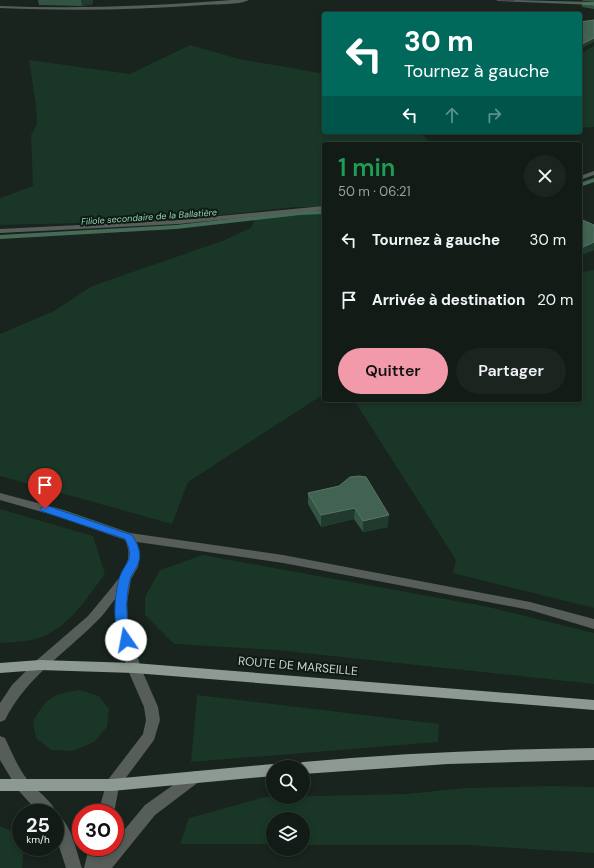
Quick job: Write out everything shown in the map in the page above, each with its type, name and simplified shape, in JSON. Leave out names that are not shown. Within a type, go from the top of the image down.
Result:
[{"type":"main road","name":"ROUTE DE MARSEILLE","points":[[0,668],[40,665],[134,668],[594,705]]},
{"type":"main road","points":[[310,767],[374,762],[524,754],[594,754]]},
{"type":"main road","points":[[0,785],[112,785],[266,771]]},
{"type":"street","points":[[0,7],[32,9],[104,9],[160,7],[246,0]]},
{"type":"street","points":[[498,0],[594,4]]},
{"type":"street","points":[[582,177],[594,173]]},
{"type":"street","points":[[0,231],[204,220],[298,209],[322,208]]},
{"type":"street","points":[[0,496],[60,513],[129,537],[283,559],[530,606],[594,624]]},
{"type":"street","points":[[0,716],[4,706],[21,684],[92,618],[125,578],[133,564],[135,549],[129,537]]},
{"type":"street","points":[[108,804],[112,785],[149,736],[153,720],[151,707],[134,668],[122,626],[121,603],[125,578]]},
{"type":"street","points":[[0,742],[5,756],[23,786],[40,804]]},
{"type":"street","points":[[102,868],[150,810],[195,777]]},
{"type":"street","points":[[64,835],[74,868]]},
{"type":"street","points":[[92,868],[95,856]]},
{"type":"green space","points":[[190,45],[239,59],[322,72],[322,134],[421,134],[430,142],[322,142],[322,207],[295,207],[168,221],[0,225],[0,198],[33,186],[31,135],[37,124],[29,60],[130,74]]},
{"type":"green space","points":[[594,46],[594,127],[582,128],[582,53]]},
{"type":"green space","points":[[322,213],[322,395],[188,482],[172,524],[0,476],[0,334],[54,311],[92,286],[222,241],[251,228],[256,217]]},
{"type":"green space","points":[[594,270],[594,608],[453,573],[456,560],[355,402],[582,402],[582,272]]},
{"type":"green space","points":[[0,509],[93,536],[105,574],[74,614],[65,623],[43,636],[31,640],[0,643]]},
{"type":"green space","points":[[203,555],[489,607],[594,633],[594,684],[276,650],[174,644],[145,615],[145,597],[160,570]]},
{"type":"green space","points":[[80,690],[99,696],[109,709],[107,727],[94,742],[73,751],[51,750],[36,738],[33,722],[42,707],[51,698],[63,693]]},
{"type":"green space","points":[[197,695],[439,724],[438,742],[191,762]]},
{"type":"green space","points":[[553,786],[594,787],[594,853],[466,845],[310,845],[310,812],[266,812],[266,844],[180,844],[189,818],[265,797],[266,804],[310,804],[310,796],[406,794],[465,788]]},
{"type":"green space","points":[[0,826],[12,832],[12,856],[23,856],[22,868],[0,868]]},
{"type":"building","points":[[594,3],[594,5],[582,4]]},
{"type":"building","points":[[594,20],[594,38],[582,44],[582,22]]},
{"type":"building","points":[[582,220],[594,225],[594,242],[583,247]]},
{"type":"building","points":[[350,477],[366,477],[389,515],[363,521],[355,508],[321,515],[308,493],[339,486]]},
{"type":"waterway","points":[[515,0],[594,3]]},
{"type":"waterway","name":"Filiole secondaire de la Ballatière","points":[[582,184],[594,180]]},
{"type":"waterway","name":"Filiole secondaire de la Ballatière","points":[[0,237],[176,227],[300,213],[322,212]]},
{"type":"route","points":[[45,509],[129,537],[135,549],[133,564],[125,578],[121,603],[122,626],[126,640]]}]
